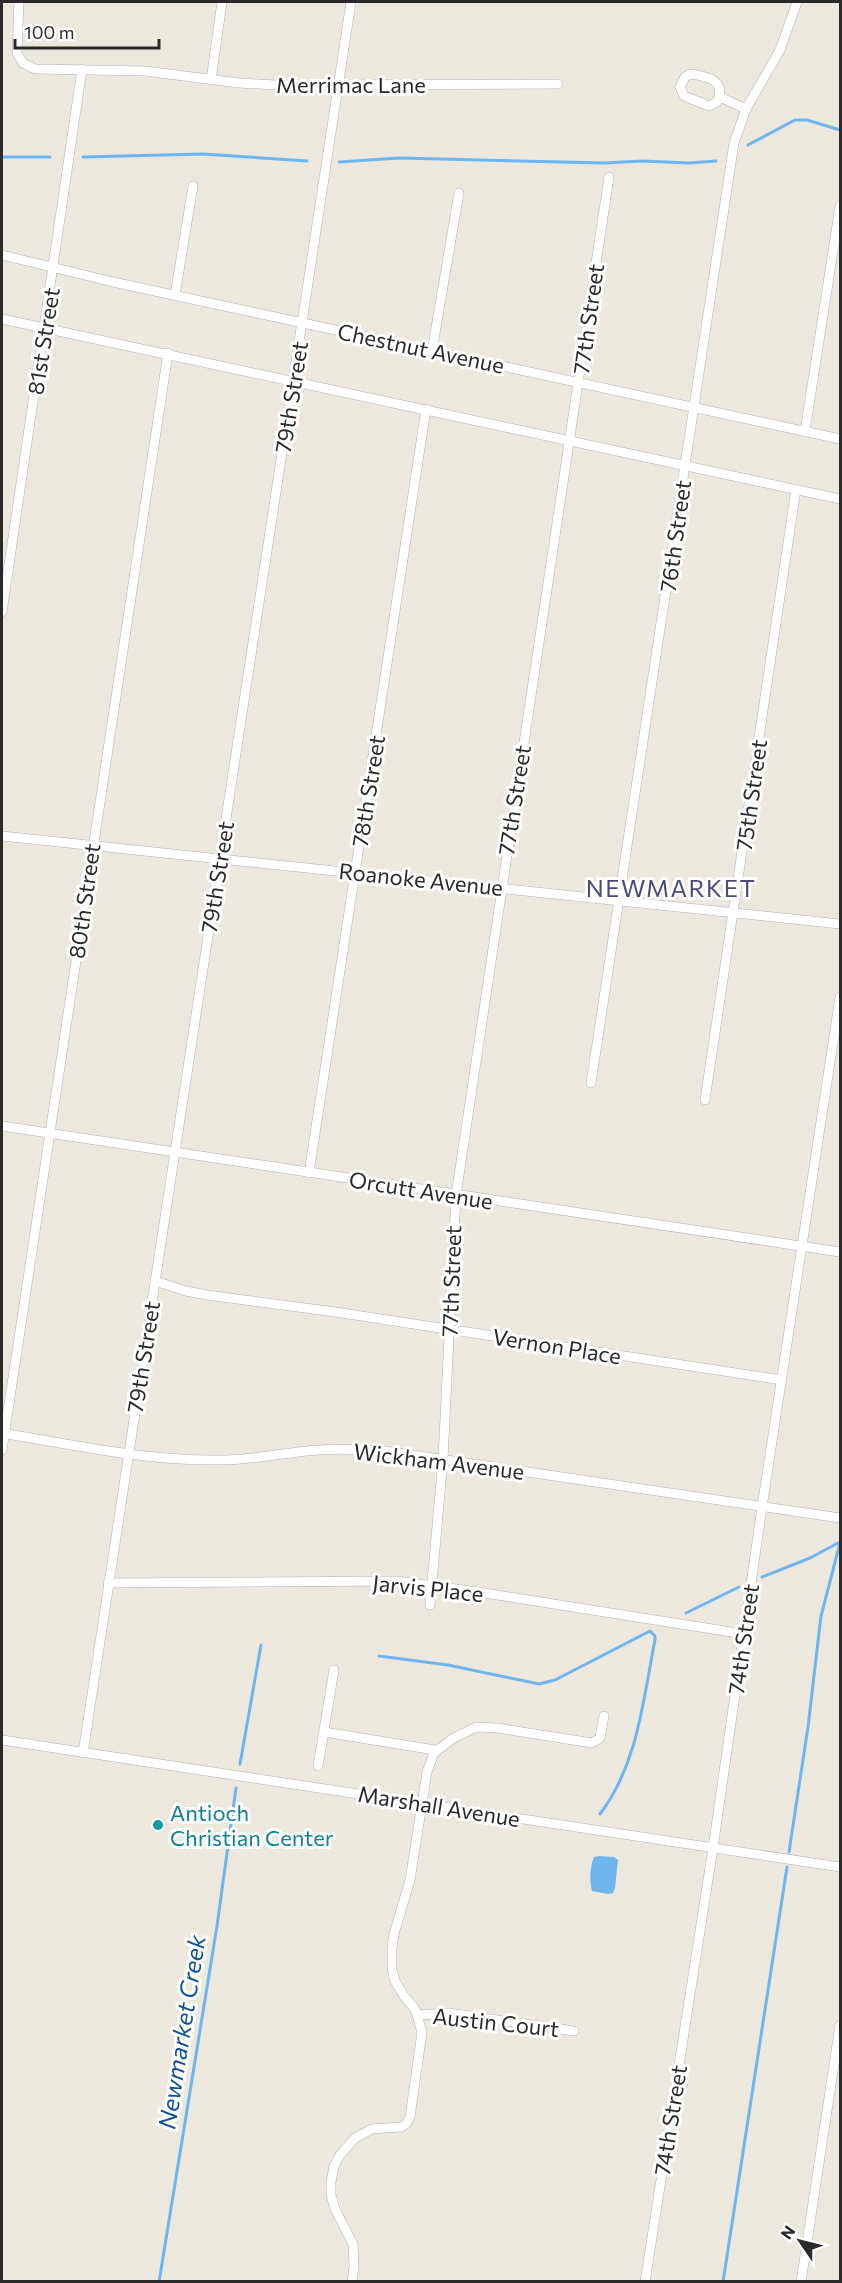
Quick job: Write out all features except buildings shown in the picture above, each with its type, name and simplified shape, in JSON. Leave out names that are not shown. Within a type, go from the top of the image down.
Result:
[{"type":"street","name":"Merrimac Lane","points":[[20,2],[17,53],[23,63],[35,69],[145,71],[211,80],[267,84],[558,84]]},
{"type":"street","points":[[211,80],[222,2]]},
{"type":"street","name":"79th Street","points":[[82,1753],[351,2]]},
{"type":"street","name":"76th Street","points":[[591,1083],[734,143],[746,109],[780,50],[797,2]]},
{"type":"street","name":"81st Street","points":[[2,612],[82,69]]},
{"type":"street","points":[[692,74],[716,82],[721,88],[720,97],[711,106],[686,98],[680,91],[683,79],[692,74]]},
{"type":"street","points":[[720,97],[746,109]]},
{"type":"street","name":"77th Street","points":[[430,1605],[443,1459],[453,1215],[500,888],[609,177]]},
{"type":"street","points":[[175,295],[193,186]]},
{"type":"street","points":[[432,351],[459,193]]},
{"type":"street","points":[[805,431],[840,206]]},
{"type":"street","name":"Chestnut Avenue","points":[[2,255],[175,295],[840,439]]},
{"type":"street","points":[[2,318],[840,499]]},
{"type":"street","name":"80th Street","points":[[2,1450],[168,353]]},
{"type":"street","name":"78th Street","points":[[309,1173],[426,409]]},
{"type":"street","name":"75th Street","points":[[705,1100],[796,489]]},
{"type":"street","name":"Roanoke Avenue","points":[[2,836],[840,924]]},
{"type":"street","name":"74th Street","points":[[645,2282],[713,1848],[762,1507],[840,997]]},
{"type":"street","name":"Orcutt Avenue","points":[[2,1126],[840,1252]]},
{"type":"street","name":"Vernon Place","points":[[155,1281],[207,1295],[450,1329],[782,1380]]},
{"type":"street","name":"Wickham Avenue","points":[[3,1433],[170,1459],[222,1460],[346,1449],[385,1451],[840,1518]]},
{"type":"street","name":"Jarvis Place","points":[[108,1583],[396,1581],[744,1634]]},
{"type":"street","points":[[318,1766],[334,1670]]},
{"type":"street","points":[[352,2282],[353,2244],[333,2202],[331,2182],[340,2155],[355,2138],[372,2129],[401,2127],[409,2122],[422,2032],[418,2016],[398,1987],[392,1962],[394,1935],[410,1880],[427,1772],[435,1750],[476,1727],[497,1728],[592,1743],[600,1738],[604,1716]]},
{"type":"street","points":[[324,1732],[435,1750]]},
{"type":"street","name":"Marshall Avenue","points":[[2,1740],[840,1867]]},
{"type":"street","name":"Austin Court","points":[[418,2016],[449,2013],[574,2031]]},
{"type":"street","points":[[801,2282],[840,2025]]},
{"type":"water","points":[[594,1857],[614,1857],[618,1860],[613,1893],[592,1891],[590,1878],[592,1865]]},
{"type":"waterway","points":[[748,145],[795,120],[807,120],[840,130]]},
{"type":"waterway","points":[[83,157],[203,154],[307,161]]},
{"type":"waterway","points":[[2,157],[50,157]]},
{"type":"waterway","points":[[339,162],[399,158],[605,163],[716,161]]},
{"type":"waterway","name":"Newmarket Creek","points":[[762,1577],[810,1558],[840,1542]]},
{"type":"waterway","points":[[789,1852],[808,1727],[821,1616],[840,1543]]},
{"type":"waterway","name":"Newmarket Creek","points":[[686,1613],[739,1587]]},
{"type":"waterway","name":"Newmarket Creek","points":[[379,1656],[448,1665],[539,1684],[555,1680],[650,1631],[655,1636],[655,1640],[631,1753],[613,1795],[600,1814]]},
{"type":"waterway","name":"Newmarket Creek","points":[[240,1764],[261,1645]]},
{"type":"waterway","name":"Newmarket Creek","points":[[159,2282],[217,1926],[236,1788]]},
{"type":"waterway","points":[[723,2282],[787,1867]]},
{"type":"place","name":"Antioch Christian Center","points":[[158,1825]]},
{"type":"district","name":"NEWMARKET","points":[[671,887]]}]
